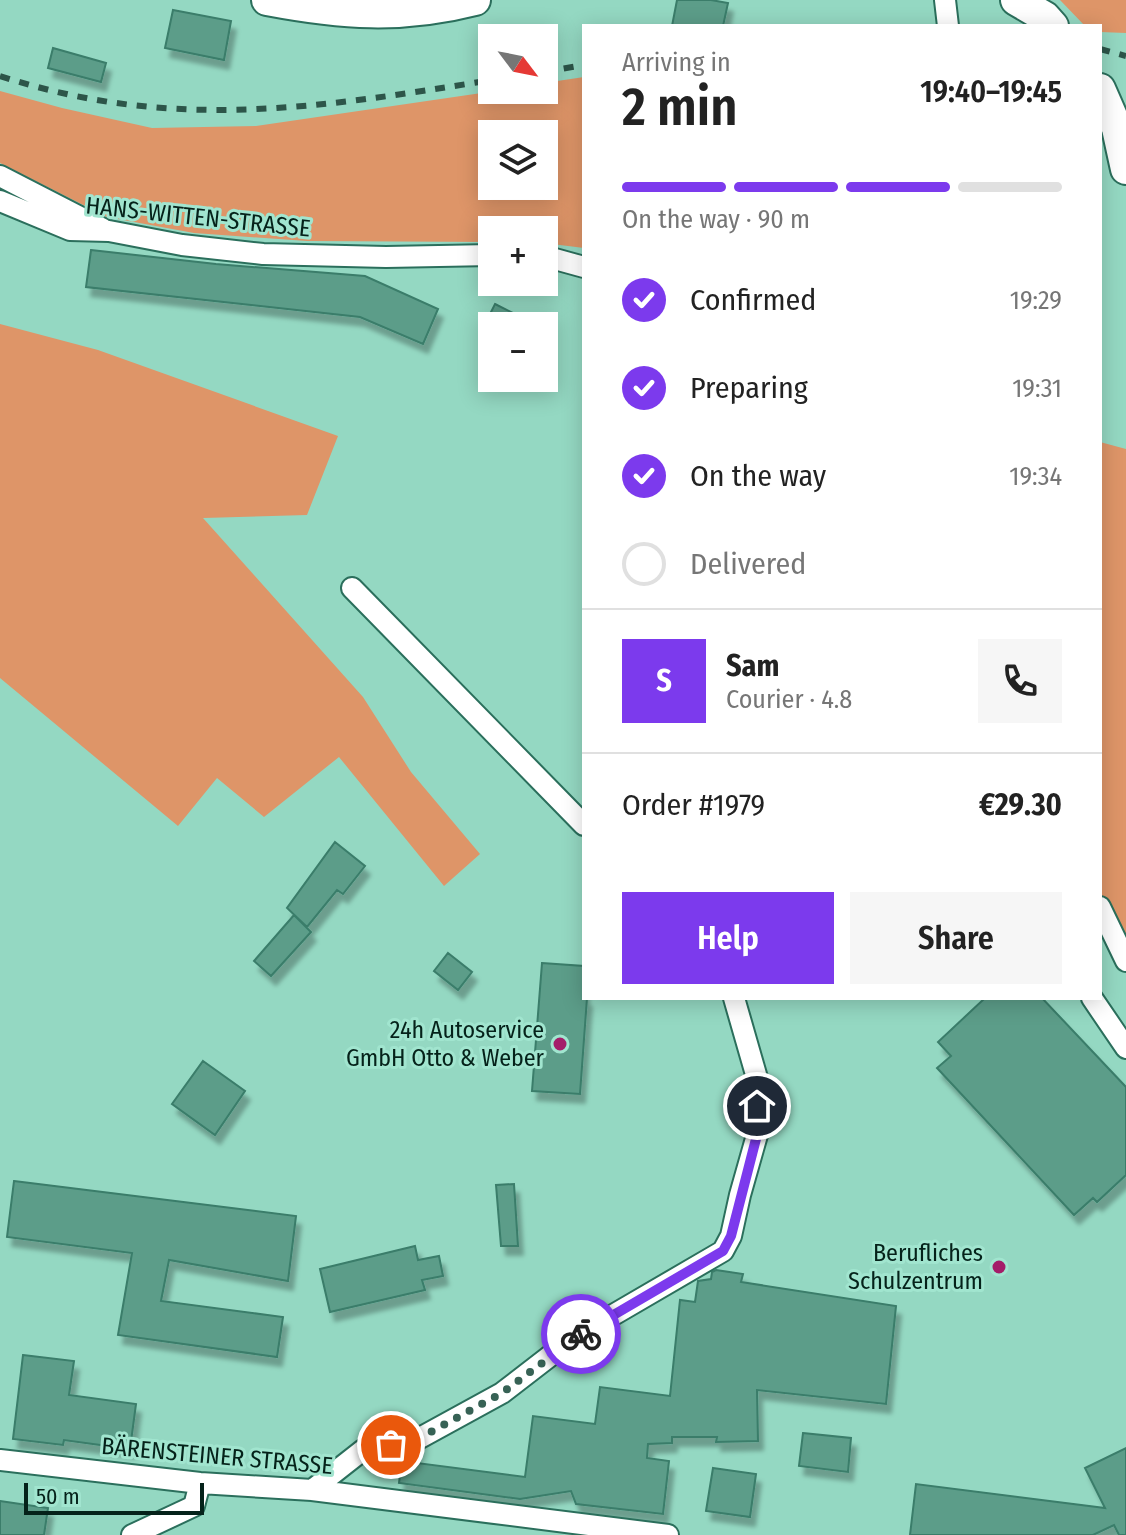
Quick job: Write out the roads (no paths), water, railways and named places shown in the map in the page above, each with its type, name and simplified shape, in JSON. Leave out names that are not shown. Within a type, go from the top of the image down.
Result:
[{"type":"main road","points":[[267,0],[399,14],[475,0]]},
{"type":"main road","points":[[1016,0],[1051,24]]},
{"type":"main road","points":[[1102,94],[1117,128],[1126,169]]},
{"type":"street","points":[[945,0],[948,24]]},
{"type":"street","points":[[0,176],[109,231]]},
{"type":"street","name":"HANS-WITTEN-STRASSE","points":[[0,201],[70,230],[109,231],[182,245],[263,254],[478,255]]},
{"type":"street","points":[[558,260],[582,266]]},
{"type":"street","points":[[352,588],[582,823]]},
{"type":"street","points":[[1102,911],[1126,961]]},
{"type":"street","points":[[312,1490],[363,1450],[418,1439],[502,1393],[572,1339],[723,1251],[731,1236],[757,1135],[757,1078],[735,1000]]},
{"type":"street","points":[[1093,1000],[1126,1048]]},
{"type":"street","name":"BÄRENSTEINER STRASSE","points":[[0,1460],[200,1483],[312,1490],[668,1535]]},
{"type":"street","points":[[132,1535],[194,1506],[200,1483]]},
{"type":"railway","points":[[1102,50],[1126,56]]},
{"type":"railway","points":[[558,70],[582,65]]},
{"type":"railway","points":[[0,76],[64,93],[125,104],[245,110],[366,99],[478,82]]},
{"type":"place","name":"24h Autoservice GmbH Otto & Weber","points":[[560,1044]]},
{"type":"place","name":"Berufliches Schulzentrum","points":[[999,1267]]}]
